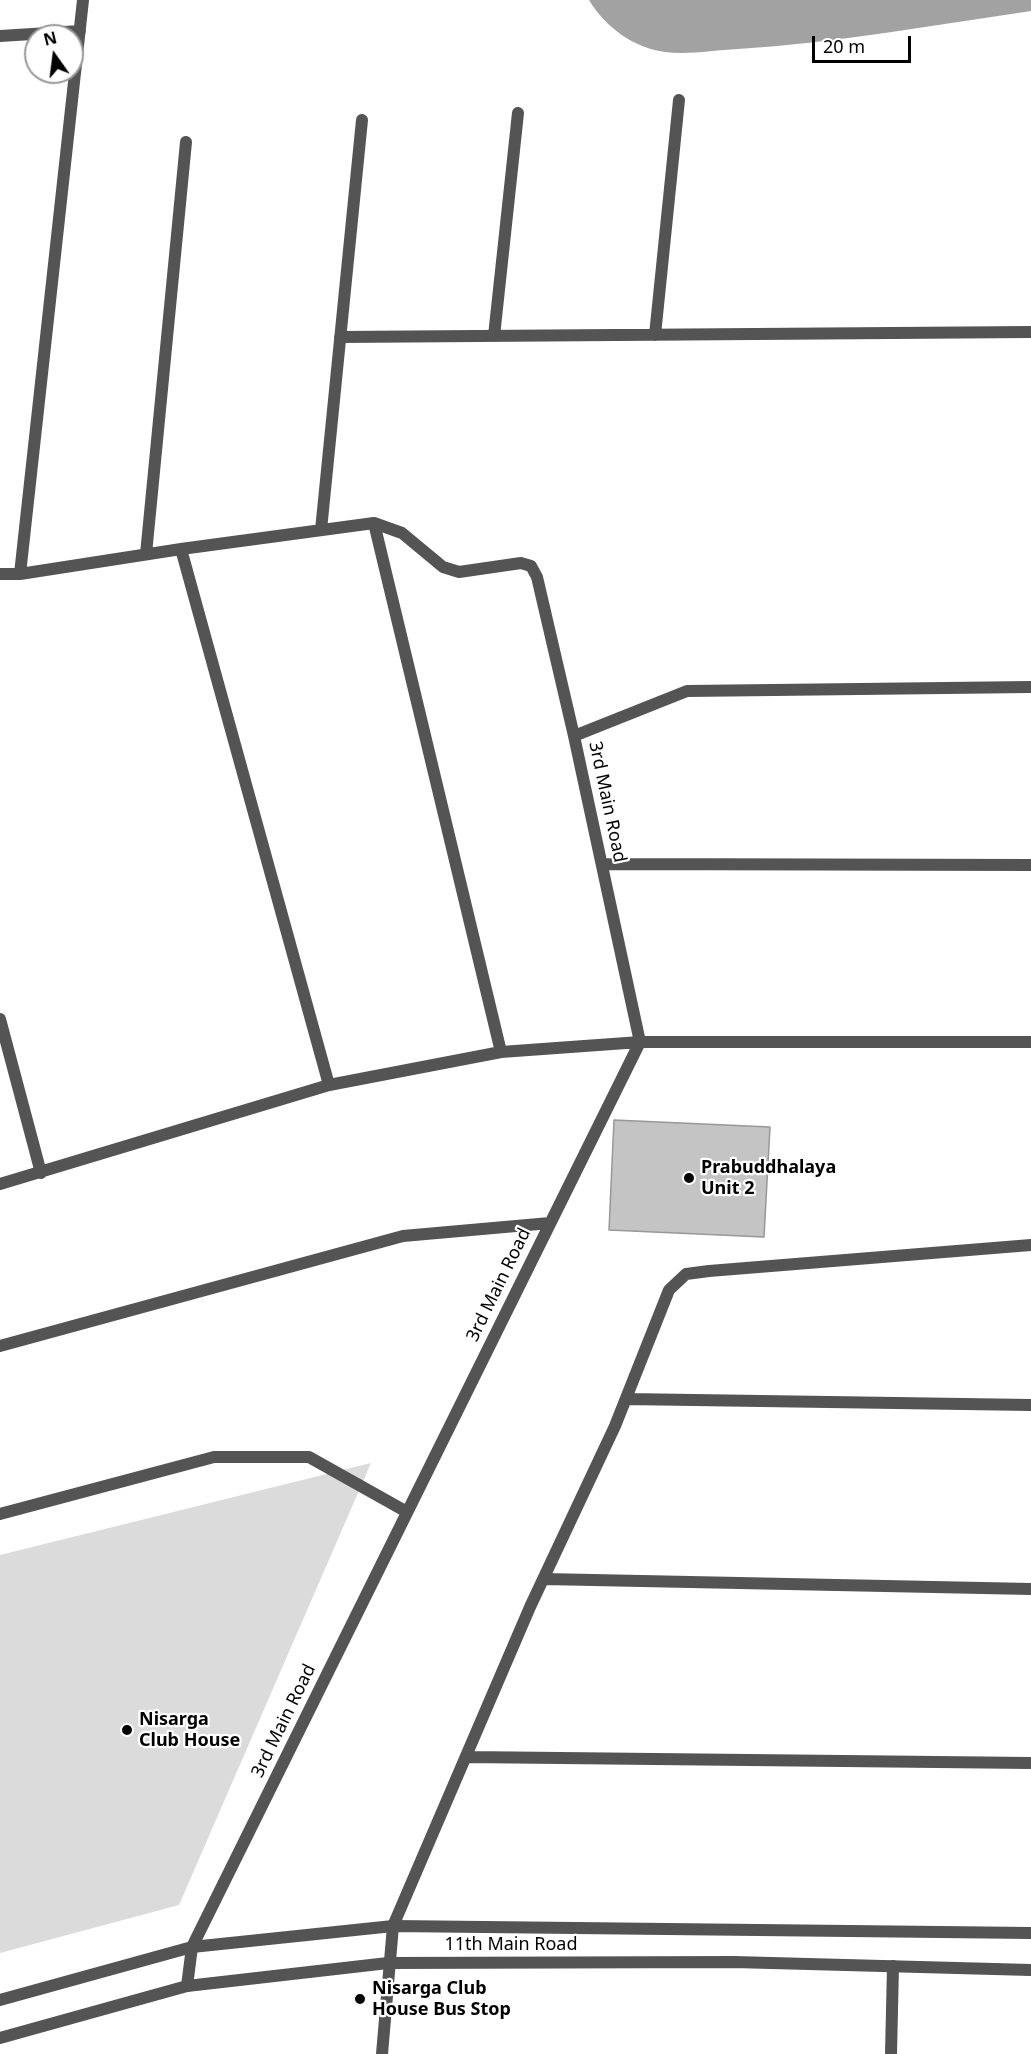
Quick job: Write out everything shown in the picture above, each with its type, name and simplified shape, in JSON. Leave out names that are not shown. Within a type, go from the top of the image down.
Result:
[{"type":"street","points":[[81,24],[83,0]]},
{"type":"street","points":[[0,36],[24,34]]},
{"type":"street","points":[[20,574],[74,84]]},
{"type":"street","points":[[655,335],[679,100]]},
{"type":"street","points":[[494,336],[518,113]]},
{"type":"street","points":[[321,530],[362,120]]},
{"type":"street","points":[[146,554],[186,142]]},
{"type":"street","points":[[340,337],[1031,332]]},
{"type":"street","points":[[0,574],[20,574],[146,554],[374,523],[501,1052]]},
{"type":"street","name":"3rd Main Road","points":[[187,1986],[192,1947],[640,1042],[537,577],[531,566],[521,562],[459,572],[443,567],[402,532],[374,523]]},
{"type":"street","points":[[181,549],[329,1085]]},
{"type":"street","points":[[574,736],[687,691],[1031,687]]},
{"type":"street","points":[[602,864],[1031,865]]},
{"type":"street","points":[[0,1019],[41,1173]]},
{"type":"street","points":[[0,1184],[329,1085],[501,1052],[640,1042],[1031,1042]]},
{"type":"street","points":[[0,1346],[403,1236],[550,1223]]},
{"type":"street","points":[[382,2054],[388,1963],[393,1926],[544,1579],[626,1399],[669,1290],[686,1274],[1031,1245]]},
{"type":"street","points":[[626,1399],[1031,1405]]},
{"type":"street","points":[[0,1514],[214,1457],[309,1457],[407,1512]]},
{"type":"street","points":[[544,1579],[1031,1589]]},
{"type":"street","points":[[466,1757],[1031,1763]]},
{"type":"street","name":"11th Main Road","points":[[0,2000],[192,1947],[393,1926],[1031,1933]]},
{"type":"street","name":"11th Main Road","points":[[0,2038],[187,1986],[388,1963],[734,1962],[1031,1970]]},
{"type":"street","points":[[891,2054],[893,1966]]},
{"type":"shaded area","points":[[589,0],[1031,0],[1031,11],[811,42],[674,53],[653,50],[621,35],[603,19]]},
{"type":"shaded area","name":"Nisarga Club House","points":[[371,1463],[179,1905],[0,1953],[0,1555]]},
{"type":"building","name":"Prabuddhalaya Unit 2","points":[[614,1120],[770,1127],[764,1237],[609,1230]]},
{"type":"place","name":"Prabuddhalaya Unit 2","points":[[689,1178]]},
{"type":"place","name":"Nisarga Club House","points":[[127,1730]]},
{"type":"place","name":"Nisarga Club House Bus Stop","points":[[360,1999]]}]
